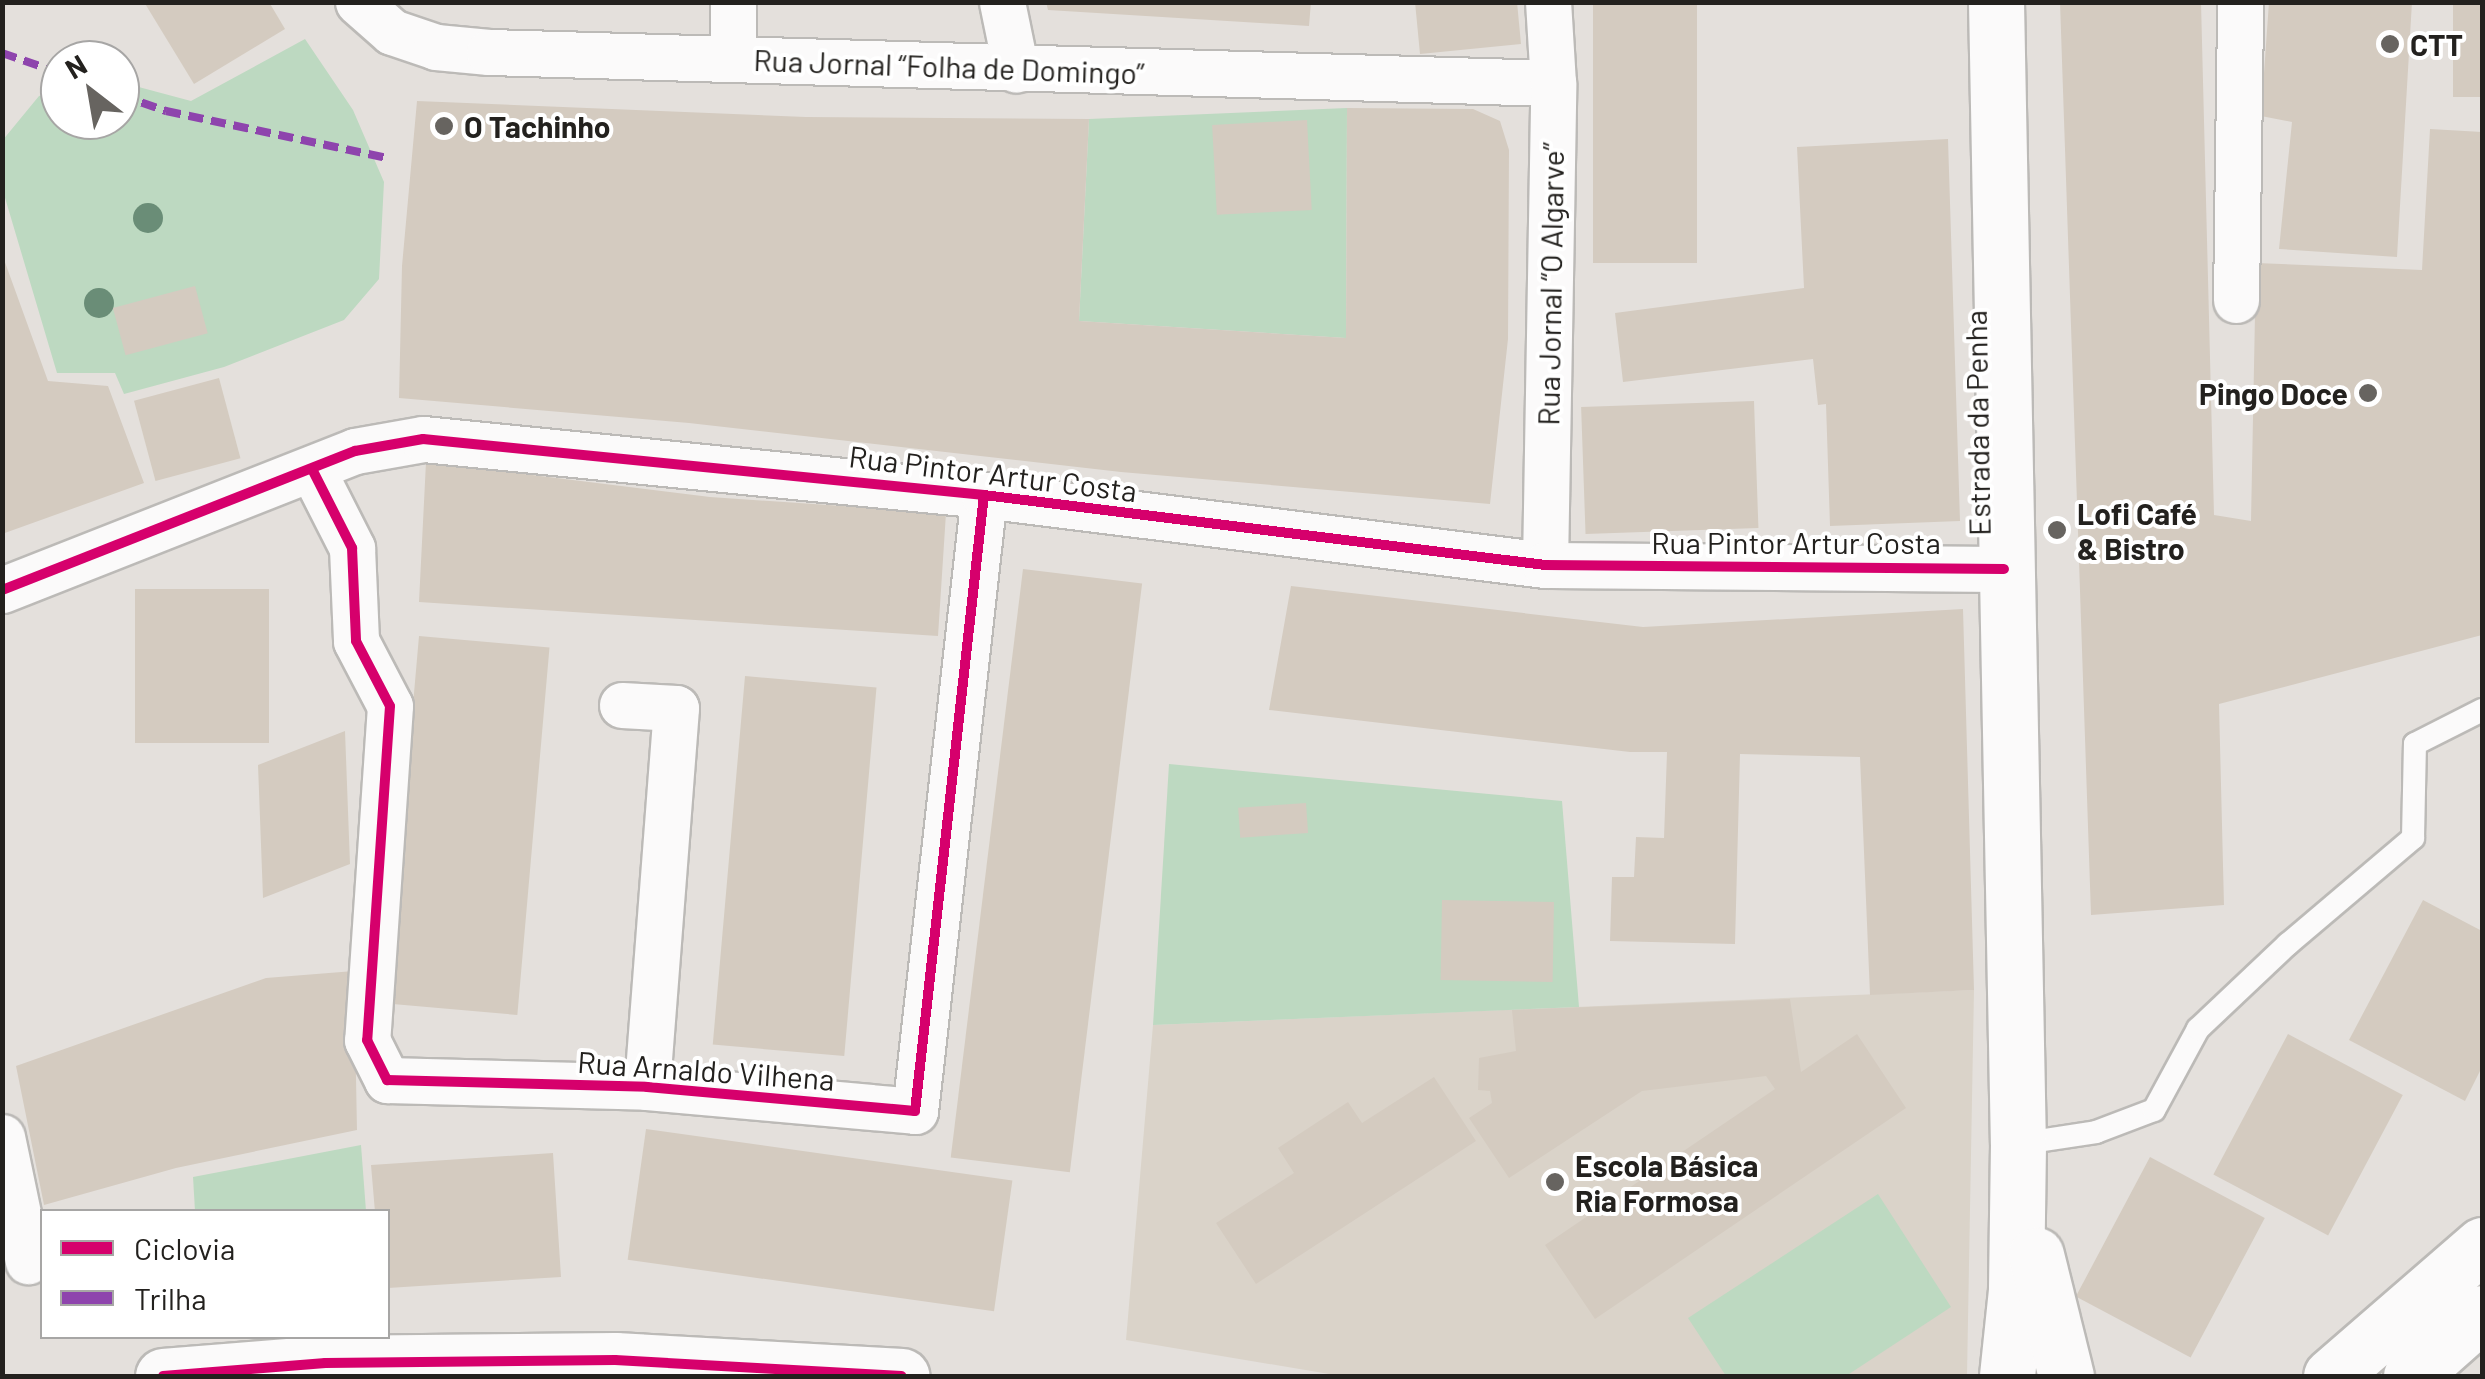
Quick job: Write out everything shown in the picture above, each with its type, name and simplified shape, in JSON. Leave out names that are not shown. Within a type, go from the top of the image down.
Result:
[{"type":"street","name":"Rua Jornal “Folha de Domingo”","points":[[358,2],[380,25],[436,47],[1016,70],[1554,83]]},
{"type":"street","points":[[733,58],[734,2]]},
{"type":"street","points":[[1002,2],[1016,70]]},
{"type":"street","name":"Rua Jornal “O Algarve”","points":[[1545,566],[1554,83],[1548,2]]},
{"type":"street","name":"Estrada da Penha","points":[[1996,2],[2018,1144]]},
{"type":"street","points":[[2236,300],[2240,2]]},
{"type":"street","name":"Rua Pintor Artur Costa","points":[[2,590],[355,451],[423,439],[984,494],[1545,566],[2004,569]]},
{"type":"street","name":"Rua Arnaldo Vilhena","points":[[312,469],[352,548],[356,642],[390,706],[367,1040],[386,1080],[646,1087],[915,1111],[984,494]]},
{"type":"street","points":[[622,706],[676,708],[646,1087]]},
{"type":"street","points":[[2,1138],[28,1262]]},
{"type":"street","points":[[2007,1376],[2016,1290],[2018,1144]]},
{"type":"street","points":[[2018,1144],[2041,1289],[2066,1376]]},
{"type":"street","points":[[2331,1376],[2482,1245]]},
{"type":"street","points":[[2411,1376],[2482,1313]]},
{"type":"street","points":[[163,1376],[324,1363],[615,1360],[902,1376]]},
{"type":"lane","points":[[2018,1144],[2096,1132],[2154,1110],[2198,1029],[2288,944],[2414,838],[2415,744],[2482,710]]},
{"type":"shaded area","name":"Escola Básica Ria Formosa","points":[[1974,990],[1967,1376],[1341,1376],[1126,1340],[1153,1025]]},
{"type":"green space","points":[[305,39],[353,110],[384,182],[379,279],[344,320],[224,367],[124,394],[115,373],[57,373],[3,191],[2,141],[40,96],[40,140],[140,140],[140,87],[191,101]]},
{"type":"green space","points":[[1347,108],[1346,338],[1079,321],[1089,119]]},
{"type":"green space","points":[[1169,764],[1562,801],[1579,1007],[1153,1025]]},
{"type":"green space","points":[[361,1145],[366,1209],[195,1209],[193,1177]]},
{"type":"green space","points":[[1878,1194],[1951,1307],[1846,1376],[1726,1376],[1688,1318]]},
{"type":"building","points":[[144,2],[269,2],[285,29],[194,84]]},
{"type":"building","points":[[1046,2],[1311,2],[1309,26],[1048,10]]},
{"type":"building","points":[[1415,2],[1517,2],[1521,44],[1420,54]]},
{"type":"building","points":[[1593,2],[1697,2],[1697,263],[1593,263]]},
{"type":"building","points":[[2060,2],[2201,2],[2214,515],[2251,521],[2256,263],[2422,270],[2430,129],[2482,132],[2482,635],[2219,704],[2224,905],[2091,915]]},
{"type":"building","points":[[2269,2],[2412,2],[2397,257],[2279,249],[2292,122],[2261,116]]},
{"type":"building","points":[[2453,2],[2482,2],[2482,97],[2453,97]]},
{"type":"building","points":[[417,101],[806,117],[1089,119],[1079,321],[1346,338],[1347,108],[1473,109],[1500,121],[1509,150],[1508,339],[1490,504],[1121,472],[689,423],[399,398],[402,266]]},
{"type":"building","points":[[1307,120],[1312,210],[1217,215],[1212,125]]},
{"type":"building","points":[[1948,139],[1960,521],[1830,526],[1826,404],[1818,405],[1813,359],[1623,382],[1615,313],[1804,288],[1797,147]]},
{"type":"building","points":[[2,254],[48,381],[108,386],[144,483],[2,534]]},
{"type":"building","points":[[195,286],[208,333],[126,355],[113,308]]},
{"type":"building","points":[[219,378],[240,458],[155,481],[134,401]]},
{"type":"building","points":[[1754,401],[1758,528],[1586,534],[1581,407]]},
{"type":"building","points":[[426,462],[710,497],[946,513],[938,636],[419,602]]},
{"type":"building","points":[[1023,569],[1142,584],[1070,1172],[951,1158]]},
{"type":"building","points":[[1291,586],[1643,627],[1963,609],[1974,990],[1870,995],[1860,757],[1740,754],[1735,944],[1610,941],[1612,877],[1634,877],[1636,837],[1664,838],[1667,752],[1630,752],[1269,710]]},
{"type":"building","points":[[135,589],[269,589],[269,743],[135,743]]},
{"type":"building","points":[[419,636],[550,647],[517,1015],[387,1004]]},
{"type":"building","points":[[745,676],[876,688],[844,1056],[713,1045]]},
{"type":"building","points":[[345,731],[350,864],[263,898],[258,765]]},
{"type":"building","points":[[1306,803],[1308,833],[1240,838],[1238,808]]},
{"type":"building","points":[[1442,900],[1554,902],[1553,982],[1441,980]]},
{"type":"building","points":[[2423,900],[2482,931],[2482,1067],[2465,1101],[2349,1040]]},
{"type":"building","points":[[354,971],[357,1130],[176,1168],[44,1205],[16,1066],[266,978]]},
{"type":"building","points":[[1790,999],[1801,1072],[1857,1034],[1906,1108],[1595,1319],[1545,1245],[1775,1089],[1766,1076],[1642,1091],[1509,1178],[1469,1118],[1492,1103],[1490,1091],[1478,1090],[1479,1058],[1516,1051],[1512,1010]]},
{"type":"building","points":[[2288,1034],[2403,1095],[2328,1235],[2213,1174]]},
{"type":"building","points":[[1434,1077],[1476,1141],[1256,1284],[1216,1223],[1294,1173],[1278,1148],[1348,1102],[1362,1123]]},
{"type":"building","points":[[646,1129],[1012,1180],[994,1311],[628,1260]]},
{"type":"building","points":[[553,1153],[561,1277],[390,1288],[390,1209],[375,1209],[371,1165]]},
{"type":"building","points":[[2150,1157],[2265,1218],[2191,1358],[2076,1297]]},
{"type":"marked path","points":[[2,53],[40,66]]},
{"type":"marked path","points":[[140,102],[166,111],[387,158]]},
{"type":"cycle path","points":[[2,590],[355,451],[423,439],[984,495],[1545,565],[2004,569]]},
{"type":"cycle path","points":[[312,469],[352,548],[356,641],[390,706],[367,1040],[387,1080],[647,1087],[915,1111],[984,495]]},
{"type":"cycle path","points":[[163,1376],[325,1363],[615,1360],[902,1376]]},
{"type":"place","name":"CTT","points":[[2390,44]]},
{"type":"place","name":"O Tachinho","points":[[444,126]]},
{"type":"place","name":"Pingo Doce","points":[[2368,393]]},
{"type":"place","name":"Lofi Café & Bistro","points":[[2057,530]]},
{"type":"place","name":"Escola Básica Ria Formosa","points":[[1555,1182]]}]
